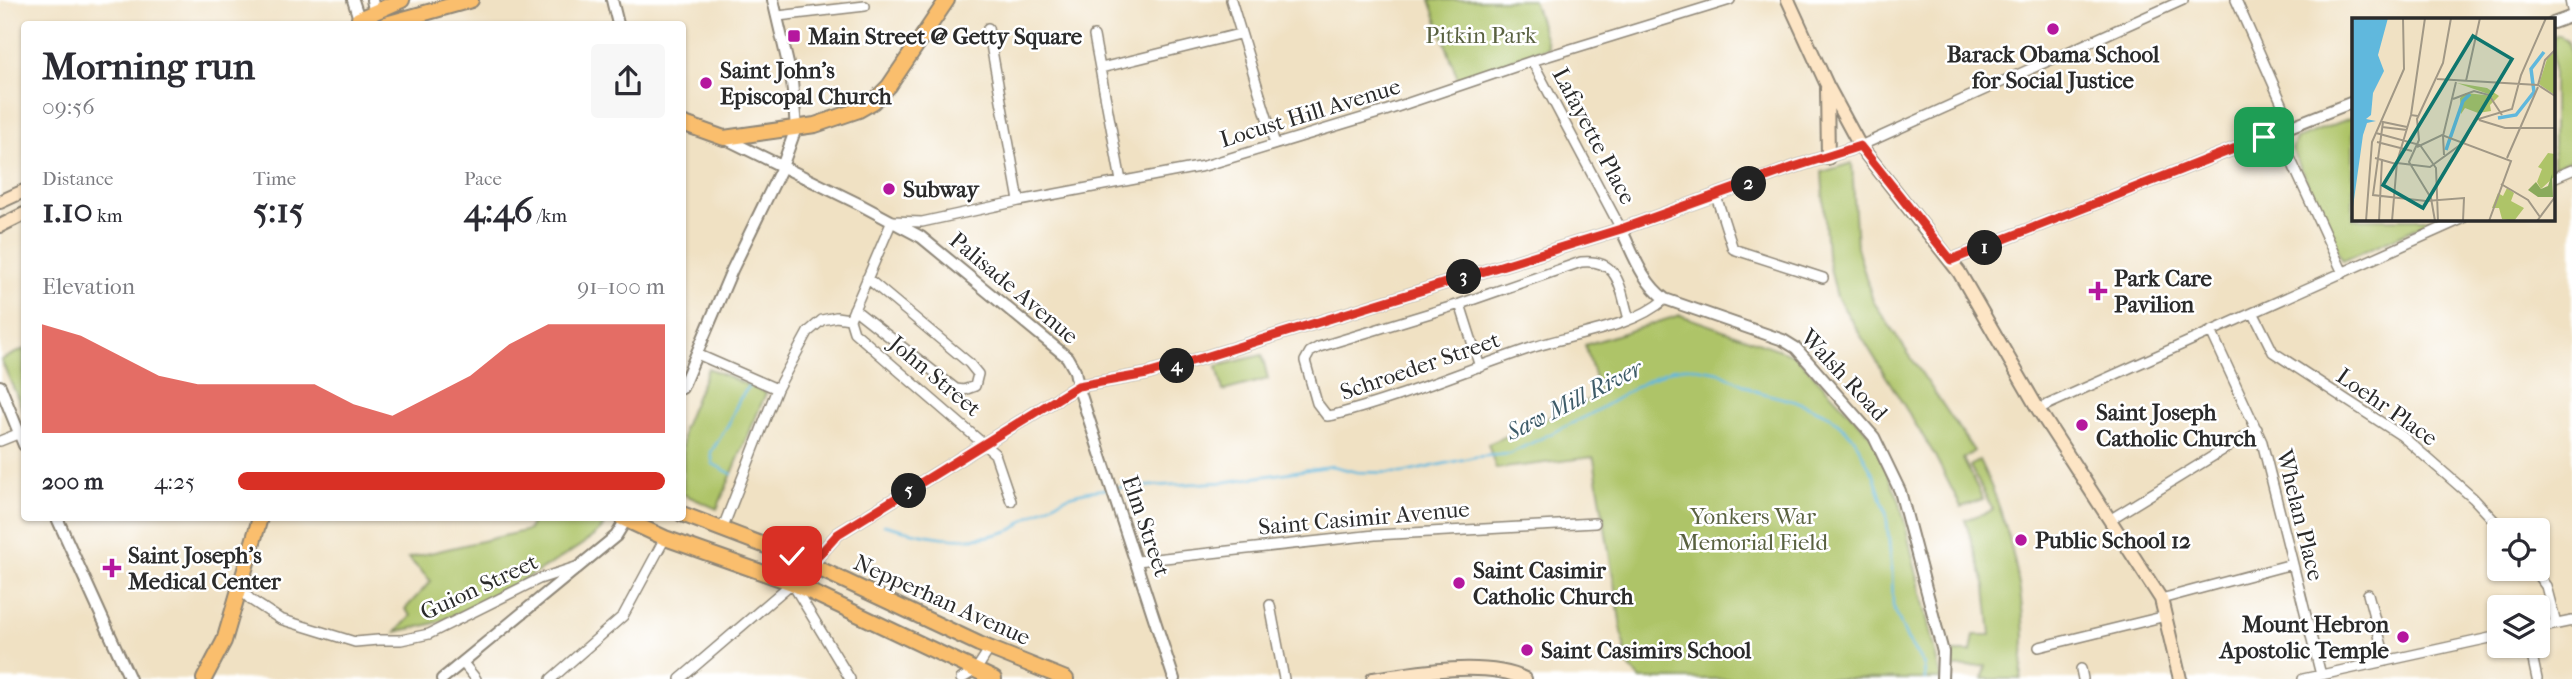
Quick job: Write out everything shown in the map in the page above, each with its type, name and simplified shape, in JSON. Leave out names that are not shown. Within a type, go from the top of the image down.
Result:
[{"type":"main road","points":[[359,21],[402,0]]},
{"type":"main road","points":[[397,21],[471,0]]},
{"type":"main road","points":[[686,124],[724,138],[796,128],[843,117],[882,95],[947,0]]},
{"type":"main road","points":[[1788,0],[1827,85],[1860,146],[1951,260],[2038,410],[2161,599],[2180,679]]},
{"type":"main road","points":[[1827,85],[1828,158]]},
{"type":"main road","points":[[0,202],[21,192]]},
{"type":"main road","points":[[0,226],[21,216]]},
{"type":"main road","name":"Nepperhan Avenue","points":[[686,516],[811,564],[990,648],[1066,679]]},
{"type":"main road","points":[[204,679],[223,641],[259,521]]},
{"type":"main road","name":"Nepperhan Avenue","points":[[629,521],[665,538],[792,583],[994,679]]},
{"type":"main road","points":[[1373,679],[1484,668],[1515,674],[1525,679]]},
{"type":"street","points":[[353,0],[355,21]]},
{"type":"street","points":[[612,0],[617,21]]},
{"type":"street","points":[[686,379],[732,270],[782,167],[796,128],[792,81],[773,0]]},
{"type":"street","points":[[1231,0],[1239,34],[1275,144]]},
{"type":"street","name":"Locust Hill Avenue","points":[[892,221],[922,222],[1204,166],[1730,0]]},
{"type":"street","points":[[680,679],[792,583],[838,534],[1078,386],[1147,374],[1202,358],[1621,229],[1794,167],[1828,158],[2183,0]]},
{"type":"street","points":[[2236,0],[2291,126]]},
{"type":"street","points":[[2570,0],[2572,10]]},
{"type":"street","points":[[778,16],[865,6]]},
{"type":"street","points":[[2554,23],[2572,16]]},
{"type":"street","points":[[988,28],[1018,201]]},
{"type":"street","points":[[1101,68],[1239,34]]},
{"type":"street","points":[[1094,36],[1121,181]]},
{"type":"street","name":"Lafayette Place","points":[[1532,61],[1621,229]]},
{"type":"street","points":[[1951,260],[2352,102]]},
{"type":"street","points":[[2278,132],[2343,273]]},
{"type":"street","name":"Palisade Avenue","points":[[724,138],[921,237],[1068,357],[1078,386]]},
{"type":"street","points":[[2554,178],[2572,170]]},
{"type":"street","points":[[1716,196],[1733,249],[1823,278]]},
{"type":"street","points":[[2038,410],[2460,220]]},
{"type":"street","points":[[722,530],[776,389],[815,324],[836,317],[850,319],[892,221]]},
{"type":"street","points":[[1621,229],[1647,281],[1665,299]]},
{"type":"street","name":"Schroeder Street","points":[[1629,319],[1612,270],[1604,263],[1593,260],[1460,304],[1319,346],[1310,352],[1305,361],[1309,381],[1321,411],[1327,416],[1334,415],[1531,348],[1629,319],[1651,311],[1665,299]]},
{"type":"street","points":[[854,309],[956,389],[964,390],[975,386],[978,374],[969,363],[867,278]]},
{"type":"street","name":"Walsh Road","points":[[1665,299],[1783,340],[1796,348],[1874,437],[1900,491],[1912,532],[1943,652],[1942,679]]},
{"type":"street","points":[[1460,304],[1480,367]]},
{"type":"street","name":"Loehr Place","points":[[2254,314],[2273,352],[2402,436],[2473,498],[2492,518]]},
{"type":"street","name":"John Street","points":[[850,319],[854,332],[996,454],[1011,501]]},
{"type":"street","name":"Whelan Place","points":[[2211,331],[2257,429],[2321,674]]},
{"type":"street","points":[[697,354],[776,389]]},
{"type":"street","points":[[0,386],[20,433],[0,441]]},
{"type":"street","name":"Elm Street","points":[[1078,386],[1174,679]]},
{"type":"street","points":[[2111,519],[2257,429]]},
{"type":"street","points":[[58,521],[130,679]]},
{"type":"street","points":[[442,679],[616,536],[624,521]]},
{"type":"street","name":"Saint Casimir Avenue","points":[[1137,561],[1375,535],[1595,523]]},
{"type":"street","points":[[551,679],[623,616],[665,538]]},
{"type":"street","points":[[2161,599],[2292,564]]},
{"type":"street","name":"Guion Street","points":[[240,589],[251,600],[280,619],[355,642],[401,640],[429,634],[539,579],[580,565]]},
{"type":"street","points":[[2542,581],[2546,586],[2556,624]]},
{"type":"street","points":[[792,583],[849,679]]},
{"type":"street","points":[[2368,594],[2386,661]]},
{"type":"street","points":[[1270,605],[1284,679]]},
{"type":"street","points":[[2039,646],[2166,616]]},
{"type":"street","points":[[2550,625],[2572,621]]},
{"type":"street","points":[[2303,679],[2487,639]]},
{"type":"street","points":[[961,679],[976,670],[990,648]]},
{"type":"street","points":[[2533,658],[2537,679]]},
{"type":"street","points":[[463,663],[476,679]]},
{"type":"street","points":[[2081,669],[2083,679]]},
{"type":"green space","name":"Pitkin Park","points":[[1430,0],[1533,0],[1548,47],[1458,79]]},
{"type":"green space","points":[[2559,35],[2568,42],[2572,61],[2572,159],[2554,167],[2554,37]]},
{"type":"green space","points":[[2352,117],[2352,220],[2435,220],[2342,261],[2292,149],[2296,139]]},
{"type":"green space","points":[[1852,163],[1857,247],[1873,301],[1974,451],[1963,459],[1983,499],[1961,507],[1934,454],[1837,297],[1827,255],[1822,172]]},
{"type":"green space","name":"Yonkers War Memorial Field","points":[[1680,315],[1795,355],[1873,438],[1900,502],[1941,679],[1640,679],[1627,664],[1593,457],[1496,469],[1488,444],[1600,395],[1585,345]]},
{"type":"green space","points":[[21,350],[21,405],[1,360]]},
{"type":"green space","points":[[1262,355],[1268,379],[1223,391],[1217,366]]},
{"type":"green space","points":[[708,368],[766,393],[717,509],[686,495],[686,422]]},
{"type":"green space","points":[[1979,460],[2005,523],[2016,568],[2024,636],[2021,679],[1983,679],[1986,666],[1953,667],[1953,652],[1971,652],[1974,635],[1991,635],[1986,587],[1965,520],[1993,510],[1970,466]]},
{"type":"green space","points":[[531,521],[597,521],[605,524],[579,547],[479,603],[443,620],[396,632],[411,616],[405,609],[431,581],[408,558],[529,530]]},
{"type":"waterway","name":"Saw Mill River","points":[[1114,488],[1225,482],[1332,466],[1357,472],[1403,473],[1474,457],[1509,454],[1589,415],[1648,380],[1673,369],[1690,367],[1719,372],[1755,391],[1801,403],[1830,416],[1854,438],[1874,476],[1886,512],[1893,605],[1907,639],[1924,665],[1925,679]]},
{"type":"waterway","name":"Saw Mill River","points":[[732,474],[713,464],[711,452],[749,386]]},
{"type":"waterway","name":"Saw Mill River","points":[[884,525],[931,536],[979,538],[1013,529],[1066,498],[1107,489]]},
{"type":"place","name":"Barack Obama School for Social Justice","points":[[2053,29]]},
{"type":"place","name":"Main Street @ Getty Square","points":[[794,36]]},
{"type":"place","name":"Saint John's Episcopal Church","points":[[706,83]]},
{"type":"place","name":"Subway","points":[[889,189]]},
{"type":"place","name":"Park Care Pavilion","points":[[2098,291]]},
{"type":"place","name":"Saint Joseph Catholic Church","points":[[2082,425]]},
{"type":"place","name":"Public School 12","points":[[2021,540]]},
{"type":"place","name":"Saint Joseph's Medical Center","points":[[112,568]]},
{"type":"place","name":"Saint Casimir Catholic Church","points":[[1459,583]]},
{"type":"place","name":"Mount Hebron Apostolic Temple","points":[[2403,637]]},
{"type":"place","name":"Saint Casimirs School","points":[[1527,650]]},
{"type":"route","points":[[792,556],[811,564],[838,534],[1078,386],[1147,374],[1202,358],[1621,229],[1860,146],[1951,260],[2264,137]]}]
